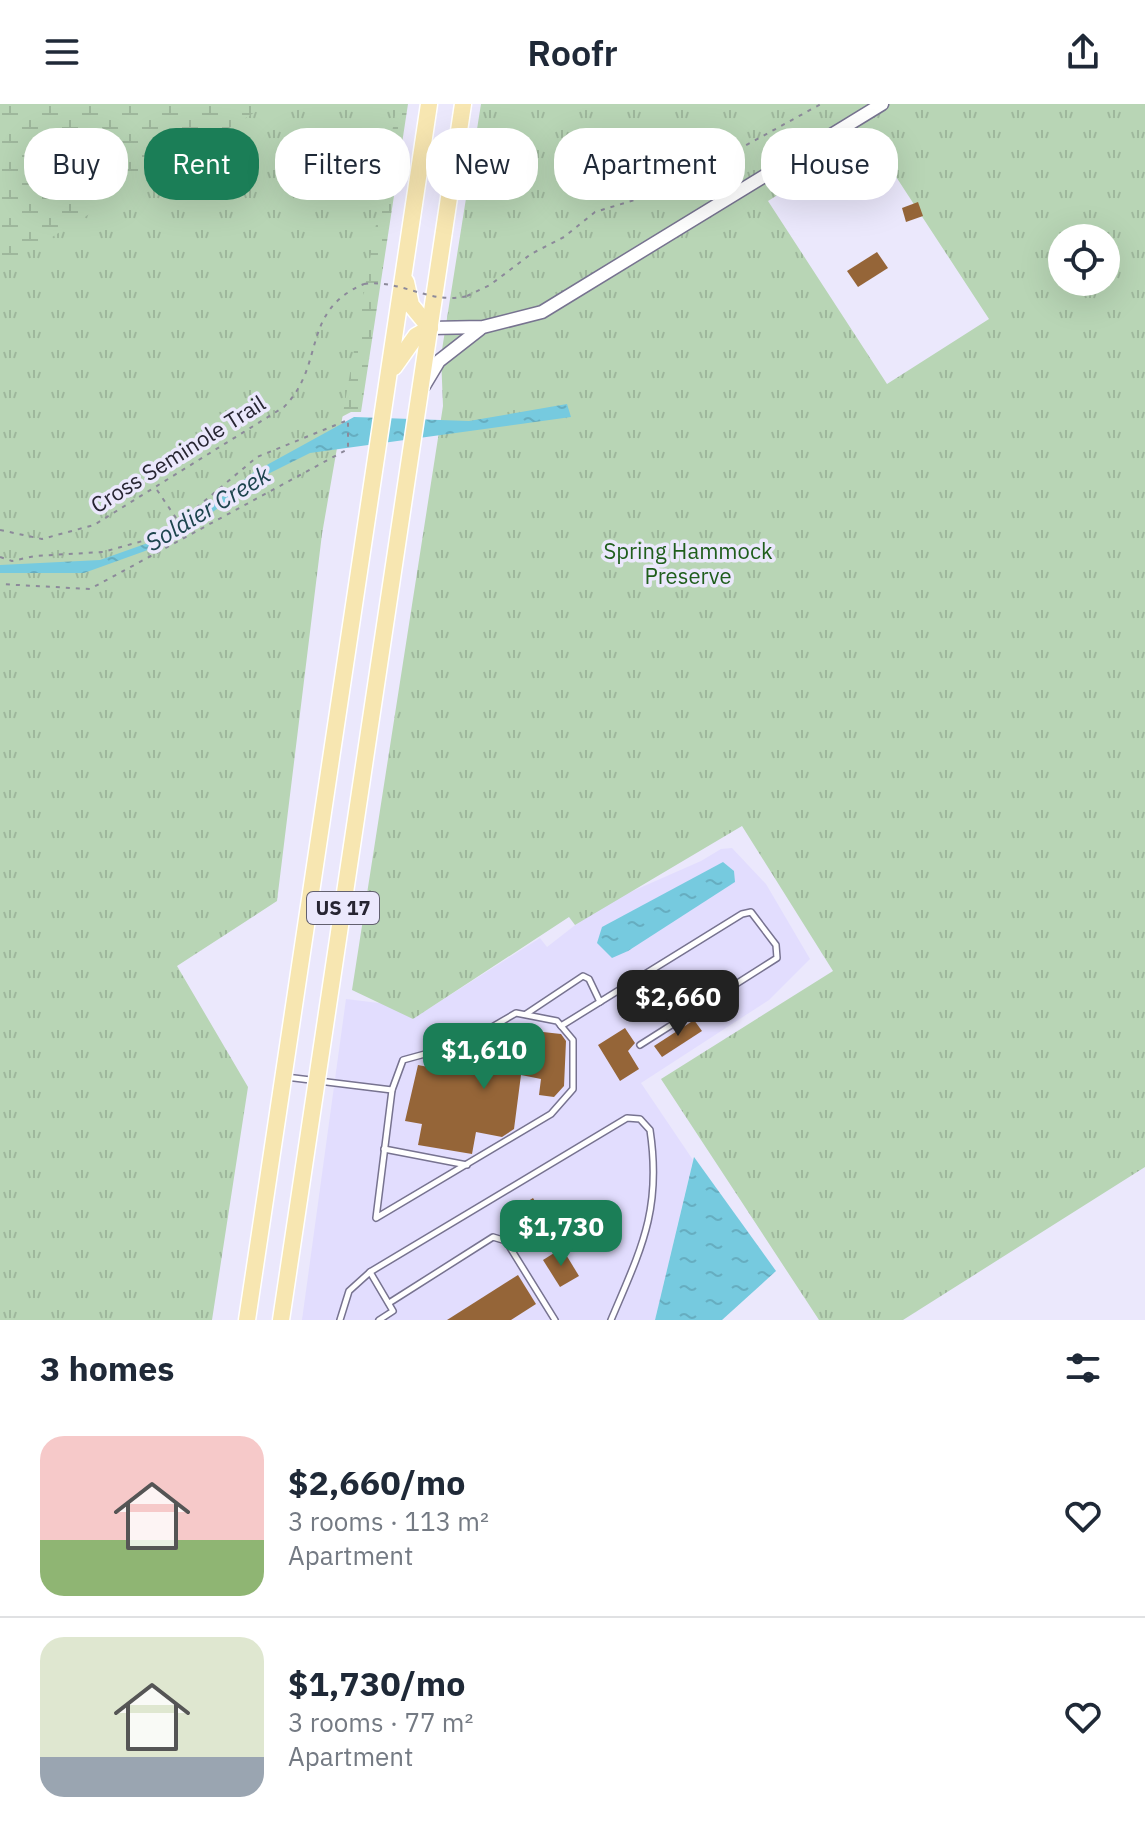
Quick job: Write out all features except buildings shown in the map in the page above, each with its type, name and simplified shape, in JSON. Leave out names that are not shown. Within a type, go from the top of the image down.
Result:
[{"type":"main road","name":"US 17","points":[[247,1320],[429,104]]},
{"type":"main road","name":"US 17","points":[[281,1320],[463,104]]},
{"type":"main road","points":[[389,376],[404,350],[430,328],[411,305],[404,272]]},
{"type":"street","points":[[430,328],[483,327],[542,312],[882,104]]},
{"type":"street","points":[[419,399],[439,361],[483,327]]},
{"type":"lane","points":[[561,1026],[742,914],[751,912],[776,945],[777,958],[640,1045]]},
{"type":"lane","points":[[525,1015],[583,976],[589,979],[600,1002]]},
{"type":"lane","points":[[516,1013],[525,1015],[557,1021],[573,1040],[573,1089],[551,1114],[376,1218],[392,1090],[403,1060],[465,1043],[516,1013]]},
{"type":"lane","points":[[284,1077],[392,1090]]},
{"type":"lane","points":[[340,1320],[349,1291],[370,1272],[627,1118],[640,1119],[650,1130],[654,1198],[641,1254],[611,1320]]},
{"type":"lane","points":[[384,1149],[468,1165]]},
{"type":"lane","points":[[389,1303],[493,1237],[506,1241],[555,1320]]},
{"type":"lane","points":[[370,1272],[393,1311],[379,1320]]},
{"type":"path","name":"Cross Seminole Trail","points":[[0,530],[42,539],[104,521],[289,402],[308,374],[315,338],[327,310],[341,296],[364,284],[397,284],[441,299],[467,296],[483,290],[531,254],[564,237],[595,212],[661,192],[821,104]]},
{"type":"path","points":[[0,557],[12,561],[35,556],[103,552],[164,535],[257,457],[348,420],[348,449],[90,589],[0,584]]},
{"type":"path","points":[[155,488],[178,522]]},
{"type":"shaded area","points":[[732,848],[766,884],[810,959],[769,1000],[641,1083],[693,1160],[655,1320],[302,1320],[346,999],[428,1009],[540,938],[547,947],[601,905],[701,861],[721,849]]},
{"type":"green space","points":[[0,104],[408,104],[404,128],[275,128],[275,200],[393,200],[361,412],[351,412],[313,432],[0,560]]},
{"type":"green space","points":[[268,104],[397,104],[393,128],[275,128],[275,200],[380,200],[322,534],[277,901],[177,966],[248,1087],[212,1320],[0,1320],[0,269],[112,200],[128,200],[128,190],[144,180],[144,200],[259,200],[259,128],[229,128]]},
{"type":"green space","name":"Spring Hammock Preserve","points":[[481,104],[1145,104],[1145,1167],[903,1320],[819,1320],[661,1079],[833,971],[742,826],[575,925],[569,917],[413,1019],[352,990],[443,406],[441,356],[466,200],[538,200],[538,128],[477,128]],"holes":[[[761,128],[898,128],[898,180],[989,319],[887,384],[770,200],[761,200]]]},
{"type":"water","name":"Soldier Creek","points":[[567,404],[571,417],[310,453],[260,478],[182,534],[145,551],[84,573],[0,573],[0,565],[100,560],[176,533],[254,472],[354,417],[469,421]]},
{"type":"water","points":[[723,862],[734,871],[735,882],[628,951],[612,958],[597,943],[602,927]]},
{"type":"water","points":[[694,1157],[776,1271],[722,1320],[655,1320]]}]
